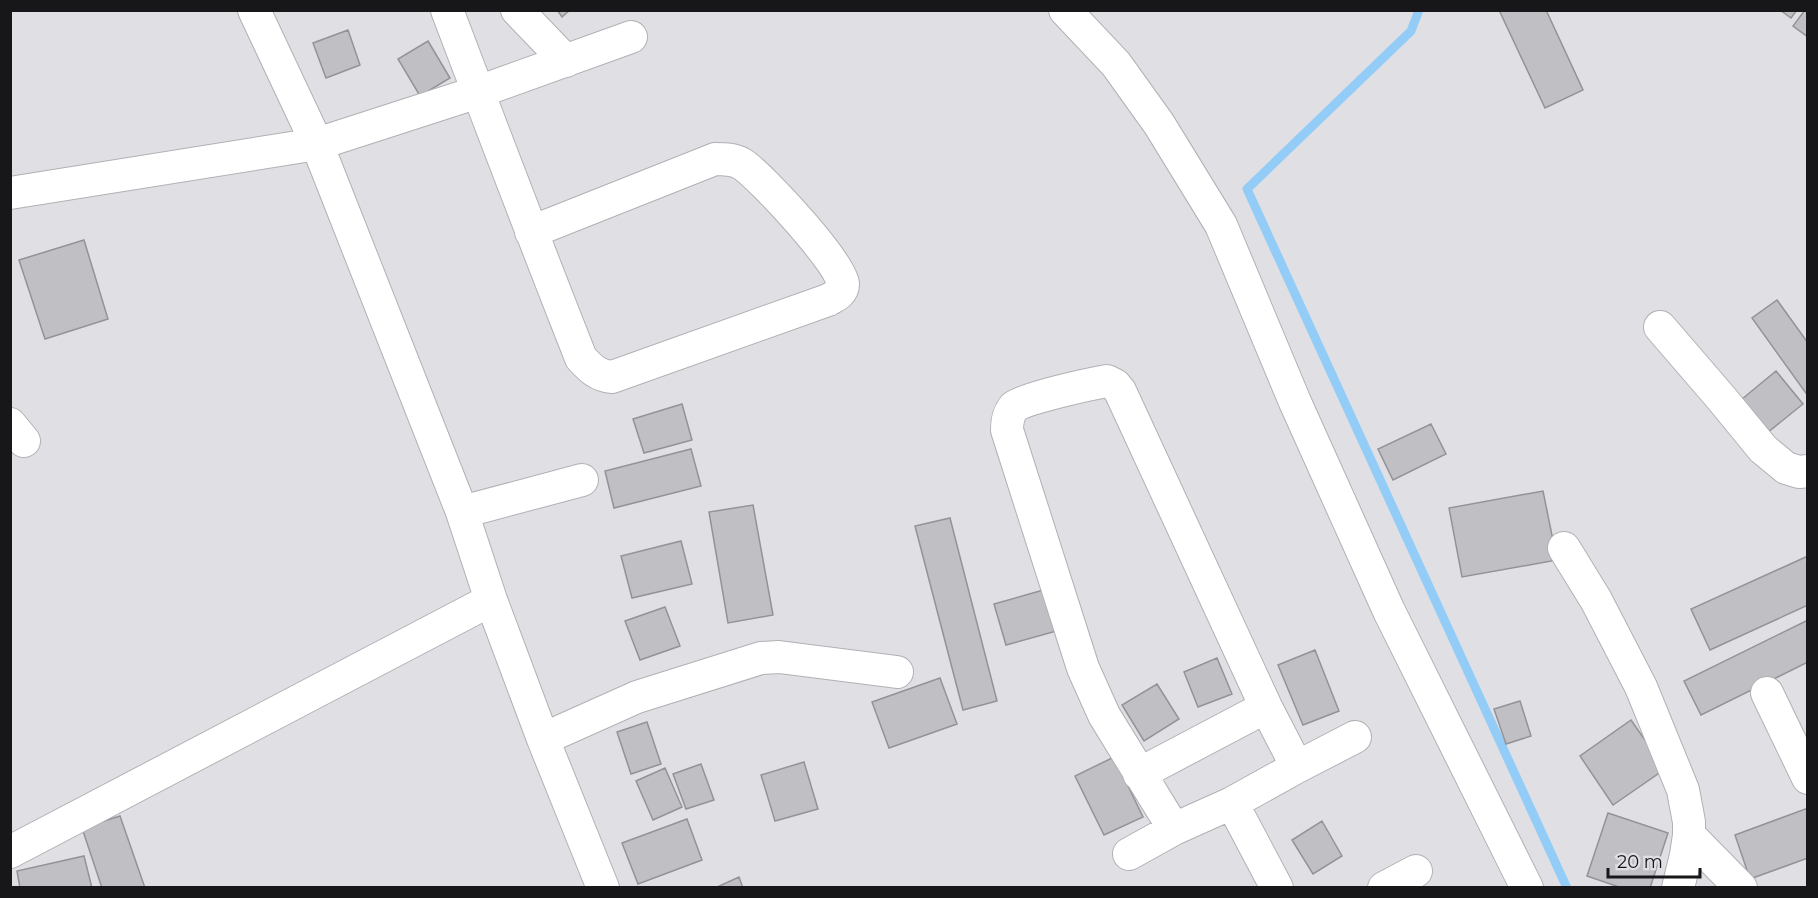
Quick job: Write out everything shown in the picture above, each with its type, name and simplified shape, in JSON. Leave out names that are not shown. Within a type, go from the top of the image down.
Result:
[{"type":"street","points":[[254,10],[317,144],[462,512],[491,600],[543,739],[603,888]]},
{"type":"street","points":[[447,10],[531,232],[581,358],[593,370],[604,376],[612,377],[828,300],[839,294],[843,288],[842,278],[837,268],[812,237],[759,178],[737,161],[728,159],[715,159],[531,232]]},
{"type":"street","points":[[517,10],[566,60]]},
{"type":"street","points":[[1065,10],[1116,64],[1159,124],[1221,225],[1295,402],[1389,611],[1527,888]]},
{"type":"street","points":[[10,193],[317,144],[478,92],[631,37]]},
{"type":"street","points":[[1660,327],[1763,449],[1786,468],[1799,472],[1808,471]]},
{"type":"street","points":[[1174,829],[1104,715],[1083,668],[1007,430],[1008,416],[1012,409],[1024,401],[1107,381],[1117,388],[1266,707],[1297,767]]},
{"type":"street","points":[[462,512],[582,480]]},
{"type":"street","points":[[1564,548],[1596,600],[1641,687],[1683,790],[1689,835],[1678,888]]},
{"type":"street","points":[[10,852],[491,600]]},
{"type":"street","points":[[543,739],[637,697],[761,658],[779,657],[897,672]]},
{"type":"street","points":[[1767,693],[1808,778]]},
{"type":"street","points":[[1139,774],[1266,707]]},
{"type":"street","points":[[1129,854],[1174,829],[1232,803],[1355,737]]},
{"type":"street","points":[[1232,803],[1277,888]]},
{"type":"street","points":[[1689,835],[1741,888]]},
{"type":"street","points":[[1384,888],[1416,871]]},
{"type":"building","points":[[557,10],[570,10],[562,17]]},
{"type":"building","points":[[1499,10],[1546,10],[1583,90],[1545,108]]},
{"type":"building","points":[[1780,10],[1797,10],[1791,18]]},
{"type":"building","points":[[1805,10],[1808,10],[1808,37],[1793,26]]},
{"type":"building","points":[[348,30],[360,65],[326,78],[313,43]]},
{"type":"building","points":[[428,41],[450,78],[420,96],[398,59]]},
{"type":"building","points":[[84,240],[108,319],[45,339],[19,260]]},
{"type":"building","points":[[1777,300],[1808,343],[1808,396],[1752,318]]},
{"type":"building","points":[[1776,371],[1803,404],[1762,437],[1736,404]]},
{"type":"building","points":[[682,404],[692,440],[644,453],[633,419]]},
{"type":"building","points":[[1431,424],[1446,454],[1393,480],[1378,449]]},
{"type":"building","points":[[691,449],[701,486],[614,508],[605,471]]},
{"type":"building","points":[[1543,491],[1557,560],[1462,577],[1449,508]]},
{"type":"building","points":[[753,505],[773,615],[728,623],[709,512]]},
{"type":"building","points":[[950,518],[997,701],[963,710],[915,526]]},
{"type":"building","points":[[681,541],[692,584],[632,598],[621,556]]},
{"type":"building","points":[[1808,556],[1808,605],[1710,650],[1691,609]]},
{"type":"building","points":[[1047,589],[1060,630],[1006,645],[994,604]]},
{"type":"building","points":[[665,607],[680,646],[640,660],[625,621]]},
{"type":"building","points":[[1808,620],[1808,662],[1701,715],[1684,681]]},
{"type":"building","points":[[1315,650],[1339,711],[1303,725],[1278,665]]},
{"type":"building","points":[[1217,658],[1232,694],[1198,707],[1184,672]]},
{"type":"building","points":[[940,678],[957,724],[889,748],[872,702]]},
{"type":"building","points":[[1157,684],[1179,719],[1144,741],[1122,705]]},
{"type":"building","points":[[1520,701],[1531,736],[1506,744],[1494,709]]},
{"type":"building","points":[[1631,720],[1665,769],[1613,805],[1580,756]]},
{"type":"building","points":[[647,722],[661,764],[631,774],[617,732]]},
{"type":"building","points":[[1114,757],[1143,817],[1104,835],[1075,776]]},
{"type":"building","points":[[804,762],[818,809],[775,821],[761,775]]},
{"type":"building","points":[[701,764],[714,800],[686,809],[673,774]]},
{"type":"building","points":[[665,768],[682,807],[653,820],[636,781]]},
{"type":"building","points":[[1808,808],[1808,858],[1750,879],[1735,835]]},
{"type":"building","points":[[1608,813],[1668,833],[1650,888],[1622,888],[1587,876]]},
{"type":"building","points":[[120,816],[145,888],[102,888],[82,828]]},
{"type":"building","points":[[687,819],[702,860],[638,884],[622,843]]},
{"type":"building","points":[[1322,821],[1342,856],[1313,874],[1292,840]]},
{"type":"building","points":[[84,856],[92,888],[20,888],[17,871]]},
{"type":"building","points":[[739,877],[743,888],[715,888]]},
{"type":"waterway","points":[[1419,10],[1411,31],[1247,189],[1567,888]]}]
